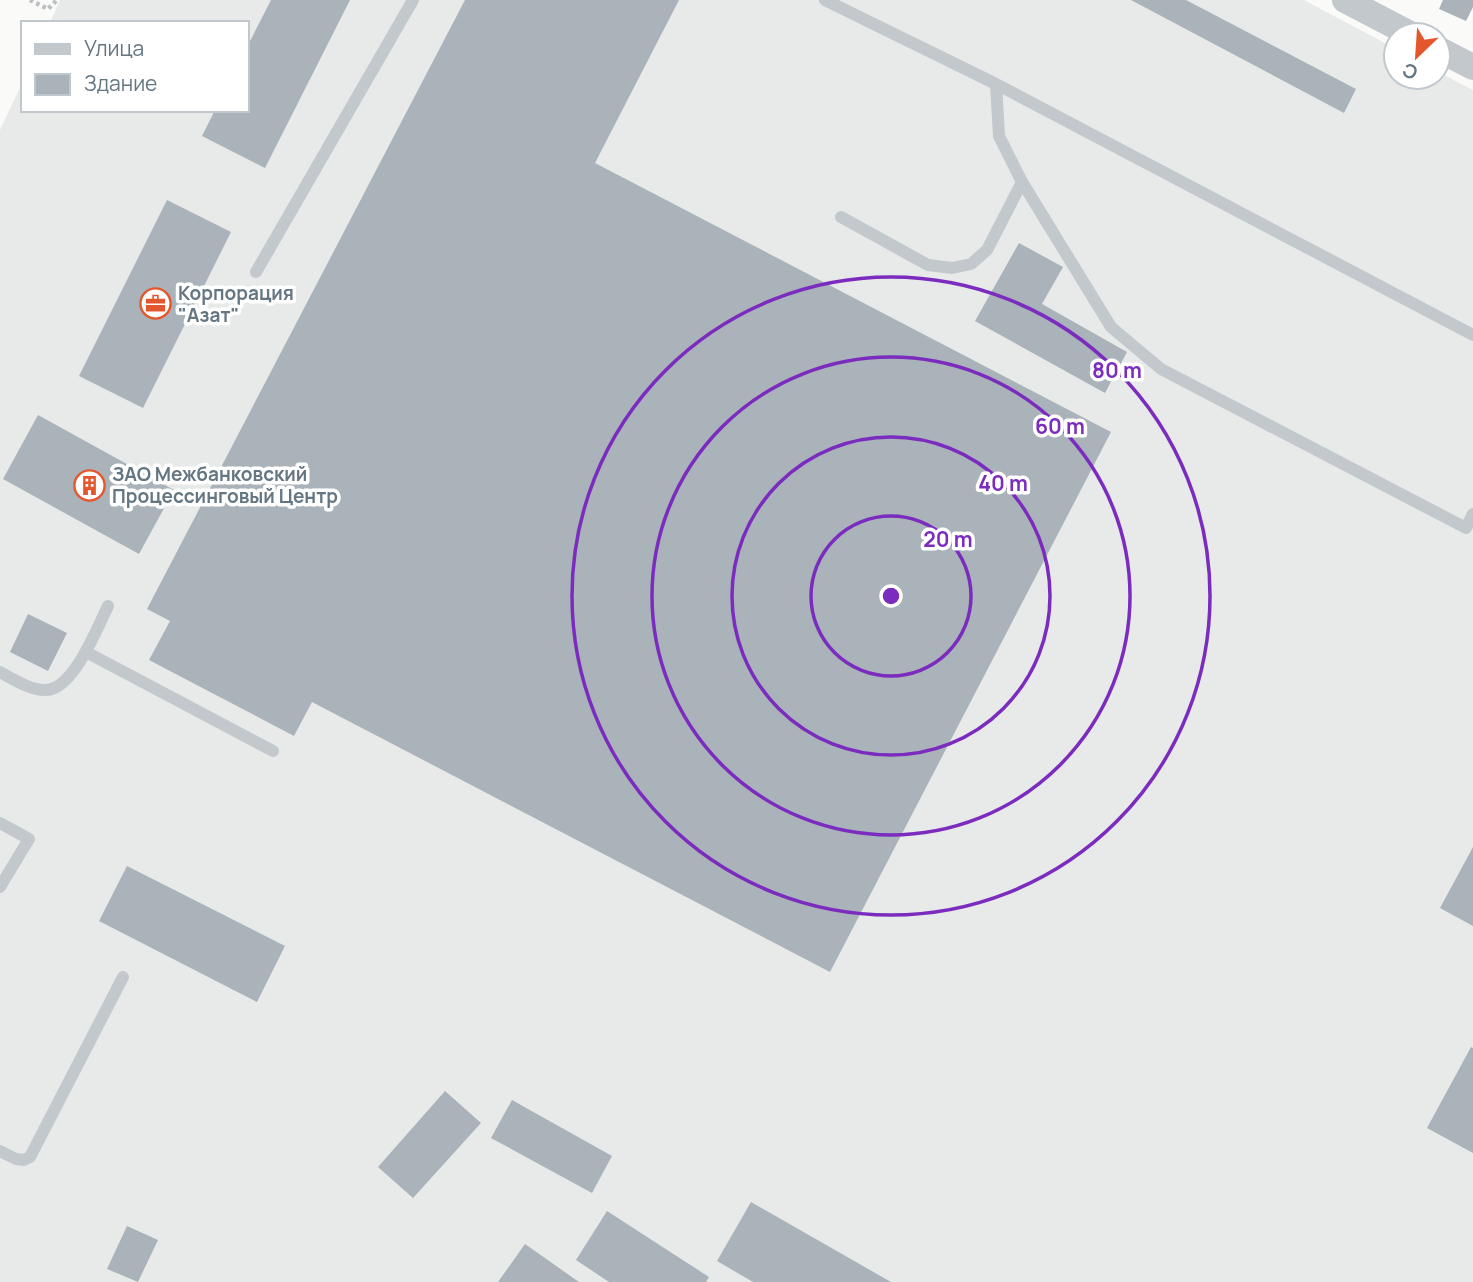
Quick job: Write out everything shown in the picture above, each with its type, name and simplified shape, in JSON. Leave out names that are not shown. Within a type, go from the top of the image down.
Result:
[{"type":"street","points":[[1345,0],[1385,21]]},
{"type":"street","points":[[1452,56],[1473,67]]},
{"type":"lane","points":[[256,272],[413,0]]},
{"type":"lane","points":[[825,0],[996,84],[1473,335]]},
{"type":"lane","points":[[996,84],[999,136],[1022,183],[1111,327],[1161,369],[1466,528],[1473,514]]},
{"type":"lane","points":[[841,217],[928,265],[952,268],[971,264],[987,250],[1022,183]]},
{"type":"lane","points":[[0,672],[31,687],[47,691],[59,687],[86,652],[108,606]]},
{"type":"lane","points":[[86,652],[273,751]]},
{"type":"lane","points":[[0,823],[29,839],[0,887]]},
{"type":"lane","points":[[0,1151],[16,1159],[24,1160],[30,1157],[123,977]]},
{"type":"path","points":[[30,0],[48,9],[57,0]]},
{"type":"shaded area","points":[[60,0],[1304,0],[1382,42],[1382,91],[1452,91],[1452,79],[1473,90],[1473,1282],[0,1282],[0,130],[21,85],[21,112],[248,112],[248,21],[51,21]]},
{"type":"building","points":[[271,0],[350,0],[265,168],[202,136],[214,112],[248,112],[248,45]]},
{"type":"building","points":[[465,0],[679,0],[595,163],[1111,432],[830,972],[312,702],[294,736],[149,660],[170,621],[147,609]]},
{"type":"building","points":[[1131,0],[1186,0],[1356,89],[1344,113]]},
{"type":"building","points":[[1443,0],[1473,0],[1473,7],[1466,21],[1439,9]]},
{"type":"building","name":"Корпорация \"Азат\"","points":[[167,200],[231,232],[143,408],[79,376]]},
{"type":"building","points":[[1019,243],[1063,267],[1042,304],[1127,352],[1105,393],[975,321]]},
{"type":"building","name":"ЗАО Межбанковский Процессинговый Центр","points":[[38,415],[174,490],[139,554],[3,479]]},
{"type":"building","points":[[28,614],[67,633],[48,671],[10,652]]},
{"type":"building","points":[[1473,847],[1473,926],[1440,908]]},
{"type":"building","points":[[127,866],[285,946],[257,1002],[99,921]]},
{"type":"building","points":[[1471,1047],[1473,1048],[1473,1153],[1427,1128]]},
{"type":"building","points":[[445,1091],[481,1123],[413,1198],[378,1167]]},
{"type":"building","points":[[512,1100],[612,1156],[592,1193],[491,1138]]},
{"type":"building","points":[[751,1202],[891,1282],[753,1282],[717,1261]]},
{"type":"building","points":[[607,1211],[709,1277],[706,1282],[609,1282],[576,1260]]},
{"type":"building","points":[[127,1226],[158,1240],[138,1282],[107,1269]]},
{"type":"building","points":[[525,1244],[579,1282],[498,1282]]},
{"type":"place","name":"Корпорация \"Азат\"","points":[[155,304]]},
{"type":"place","name":"ЗАО Межбанковский Процессинговый Центр","points":[[89,485]]}]
